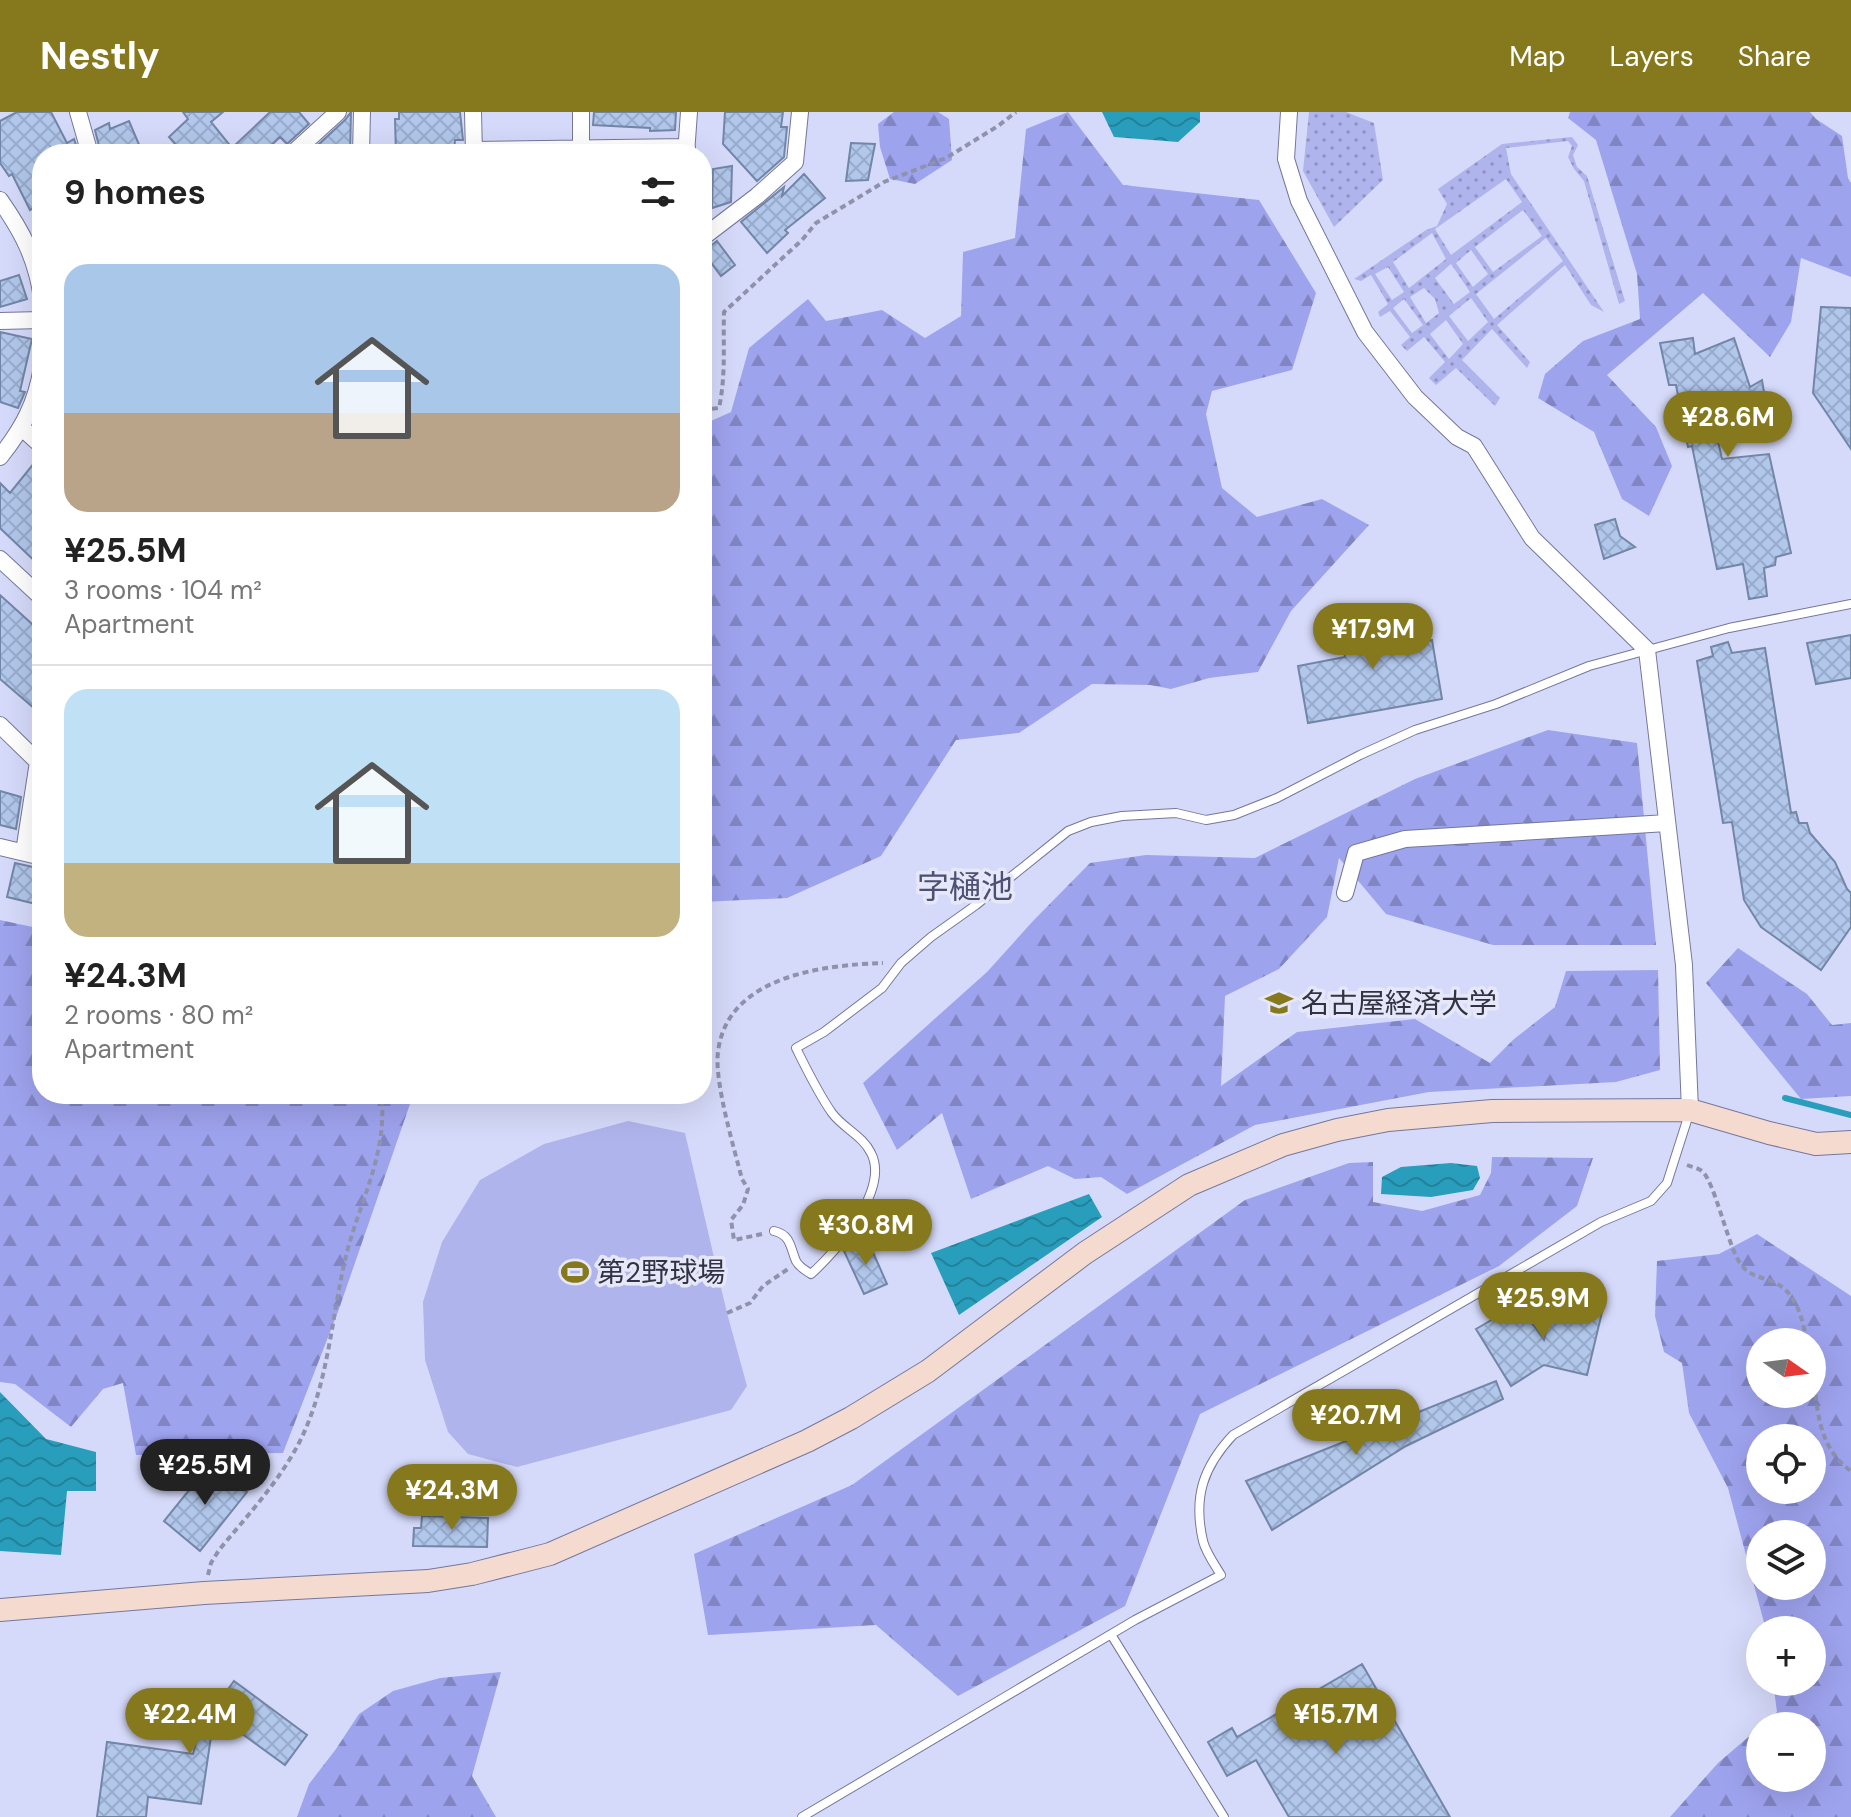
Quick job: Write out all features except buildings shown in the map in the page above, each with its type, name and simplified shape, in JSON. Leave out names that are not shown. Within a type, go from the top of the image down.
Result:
[{"type":"street","points":[[78,112],[87,144]]},
{"type":"street","points":[[303,144],[338,112]]},
{"type":"street","points":[[361,144],[362,112]]},
{"type":"street","points":[[473,112],[474,144]]},
{"type":"street","points":[[581,112],[581,144]]},
{"type":"street","points":[[686,144],[689,112]]},
{"type":"street","points":[[712,230],[795,162],[800,112]]},
{"type":"street","points":[[1289,112],[1286,159],[1299,201],[1365,332],[1415,397],[1457,437],[1474,446],[1532,538],[1647,650],[1684,965],[1690,1110]]},
{"type":"street","points":[[0,200],[23,233],[32,257]]},
{"type":"street","points":[[0,321],[32,320]]},
{"type":"street","points":[[0,457],[22,428],[32,407]]},
{"type":"street","points":[[22,428],[32,437]]},
{"type":"street","points":[[0,559],[32,589]]},
{"type":"street","points":[[0,725],[32,756]]},
{"type":"street","points":[[24,852],[32,801]]},
{"type":"street","points":[[1345,893],[1356,853],[1405,839],[1667,823]]},
{"type":"street","points":[[0,847],[32,854]]},
{"type":"street","points":[[0,1610],[204,1593],[428,1581],[550,1554],[851,1418],[928,1371],[1085,1253],[1189,1185],[1283,1145],[1337,1130],[1388,1120],[1451,1114],[1552,1109],[1690,1110],[1816,1144],[1851,1142]]},
{"type":"lane","points":[[774,1231],[782,1233],[791,1243],[797,1265],[811,1274],[867,1205],[876,1178],[872,1154],[856,1134],[834,1115],[796,1048],[824,1032],[882,988],[901,963],[1068,831],[1091,822],[1122,816],[1176,813],[1206,820],[1234,815],[1277,798],[1415,730],[1496,704],[1589,666],[1729,628],[1851,604]]},
{"type":"lane","points":[[802,1817],[1135,1620],[1221,1575],[1203,1543],[1199,1501],[1214,1456],[1233,1435],[1601,1222],[1651,1201],[1667,1183],[1690,1110]]},
{"type":"lane","points":[[1112,1636],[1224,1817]]},
{"type":"path","points":[[712,409],[719,408],[725,379],[722,351],[724,312],[802,240],[816,223],[884,182],[946,158],[1016,112]]},
{"type":"path","points":[[774,1231],[734,1240],[731,1220],[743,1205],[748,1189],[742,1179],[719,1077],[718,1051],[730,1017],[753,995],[798,974],[822,967],[901,963]]},
{"type":"path","points":[[204,1593],[211,1563],[279,1477],[300,1441],[311,1413],[329,1350],[346,1256],[379,1149],[381,1104]]},
{"type":"path","points":[[1674,1160],[1701,1170],[1710,1181],[1723,1226],[1746,1273],[1785,1289],[1800,1311],[1804,1328]]},
{"type":"path","points":[[727,1313],[750,1303],[763,1286],[779,1273],[797,1265]]},
{"type":"path","points":[[1818,1408],[1823,1440],[1832,1455],[1851,1471]]},
{"type":"shaded area","points":[[1309,112],[1346,112],[1374,123],[1383,180],[1334,227],[1303,171]]},
{"type":"shaded area","points":[[1572,137],[1578,145],[1573,155],[1577,167],[1587,176],[1625,301],[1619,304],[1584,181],[1568,157],[1572,146],[1568,141],[1506,148],[1511,174],[1604,312],[1591,305],[1565,265],[1497,325],[1530,362],[1527,368],[1492,329],[1462,360],[1500,398],[1495,406],[1456,368],[1436,385],[1429,378],[1445,362],[1424,337],[1407,351],[1401,345],[1410,337],[1390,311],[1380,317],[1378,312],[1388,304],[1371,275],[1361,281],[1354,279],[1426,230],[1437,226],[1447,204],[1438,189],[1502,144]],"holes":[[[1506,179],[1522,202],[1451,255],[1435,229]],[[1523,210],[1542,236],[1493,272],[1475,247]],[[1432,233],[1446,259],[1409,288],[1393,262]],[[1546,238],[1563,261],[1494,319],[1476,294]],[[1471,250],[1488,274],[1473,287],[1456,263]],[[1451,264],[1470,292],[1454,304],[1435,278]],[[1388,267],[1404,292],[1392,300],[1375,274]],[[1424,288],[1435,299],[1439,313],[1426,323],[1410,297]],[[1471,298],[1488,322],[1468,341],[1449,316]],[[1404,299],[1423,325],[1412,333],[1393,308]],[[1446,320],[1463,344],[1449,359],[1430,334]]]},
{"type":"shaded area","name":"第2野球場","points":[[628,1121],[685,1133],[747,1386],[731,1410],[517,1467],[468,1454],[448,1432],[425,1360],[423,1302],[442,1242],[480,1180],[544,1144]]},
{"type":"green space","points":[[894,112],[938,112],[949,119],[952,160],[915,184],[890,179],[880,147],[878,124]]},
{"type":"green space","points":[[1068,112],[1123,185],[1259,200],[1316,293],[1292,370],[1212,391],[1206,414],[1222,488],[1257,517],[1322,499],[1369,525],[1291,611],[1258,672],[1209,678],[1171,689],[1150,685],[1092,684],[1019,733],[956,740],[881,856],[787,898],[712,902],[712,421],[731,412],[749,348],[808,299],[826,321],[882,310],[925,338],[961,316],[963,252],[1015,238],[1026,129]]},
{"type":"green space","points":[[1570,112],[1810,112],[1842,136],[1851,183],[1851,277],[1801,258],[1791,322],[1770,357],[1703,293],[1607,375],[1656,427],[1672,466],[1649,516],[1622,499],[1594,432],[1538,398],[1545,374],[1583,341],[1640,319],[1637,274],[1596,140],[1568,118]]},
{"type":"green space","points":[[1548,730],[1637,743],[1656,945],[1493,945],[1386,914],[1339,858],[1327,917],[1279,969],[1225,996],[1221,1086],[1297,1032],[1415,1019],[1490,1063],[1514,1039],[1555,1007],[1566,971],[1658,970],[1660,1070],[1616,1082],[1429,1092],[1255,1125],[1127,1194],[1101,1177],[1075,1179],[1048,1166],[971,1199],[942,1113],[897,1150],[863,1083],[987,972],[1090,863],[1146,855],[1255,858],[1415,779]]},
{"type":"green space","points":[[0,920],[32,927],[32,1104],[410,1104],[339,1309],[283,1453],[136,1455],[123,1383],[103,1389],[71,1427],[15,1384],[0,1382]]},
{"type":"green space","points":[[1738,948],[1807,994],[1832,1025],[1851,1023],[1851,1096],[1801,1099],[1706,983]]},
{"type":"green space","points":[[1492,1157],[1593,1158],[1577,1206],[1499,1266],[1200,1414],[1125,1606],[958,1696],[876,1625],[708,1635],[694,1554],[852,1485],[1245,1200],[1349,1163],[1373,1162],[1373,1202],[1422,1211],[1480,1195],[1491,1173]]},
{"type":"green space","points":[[1757,1234],[1851,1296],[1851,1817],[1670,1817],[1718,1763],[1746,1739],[1746,1792],[1826,1792],[1826,1712],[1777,1712],[1775,1696],[1826,1696],[1826,1616],[1762,1616],[1758,1600],[1826,1600],[1826,1520],[1746,1520],[1746,1555],[1728,1488],[1689,1413],[1682,1363],[1664,1352],[1655,1316],[1657,1261],[1719,1254]]},
{"type":"green space","points":[[501,1672],[472,1776],[496,1817],[297,1817],[309,1784],[359,1714],[393,1691],[440,1678]]},
{"type":"water","points":[[1102,112],[1200,112],[1200,122],[1178,142],[1114,137]]},
{"type":"water","points":[[1451,1163],[1477,1166],[1480,1178],[1473,1190],[1431,1197],[1381,1194],[1382,1177],[1401,1167]]},
{"type":"water","points":[[1089,1194],[1102,1217],[959,1315],[931,1253]]},
{"type":"water","points":[[0,1392],[46,1439],[96,1452],[96,1491],[67,1491],[61,1555],[0,1551]]},
{"type":"waterway","points":[[1785,1098],[1851,1115]]},
{"type":"place","name":"名古屋経済大学","points":[[1279,1003]]},
{"type":"place","name":"第2野球場","points":[[575,1272]]},
{"type":"district","name":"字樋池","points":[[965,887]]}]
